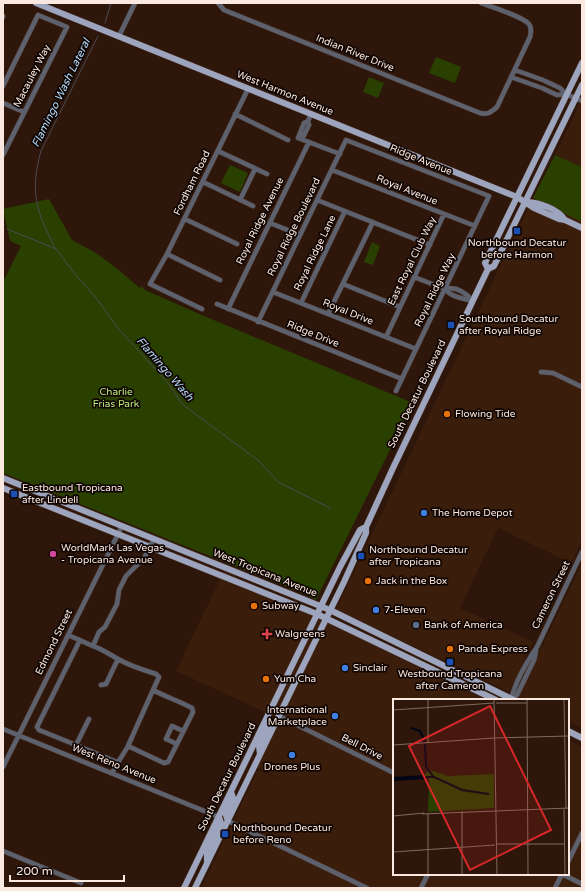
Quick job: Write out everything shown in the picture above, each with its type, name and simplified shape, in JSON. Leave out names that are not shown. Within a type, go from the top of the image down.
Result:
[{"type":"main road","name":"West Harmon Avenue","points":[[36,3],[526,201],[537,203],[561,214],[565,220],[582,228]]},
{"type":"main road","name":"South Decatur Boulevard","points":[[488,270],[485,263],[582,63]]},
{"type":"main road","name":"South Decatur Boulevard","points":[[195,888],[330,610],[366,533],[366,527],[395,463],[473,301],[488,270],[494,266],[579,99],[582,85]]},
{"type":"main road","name":"West Tropicana Avenue","points":[[3,478],[330,610],[510,699]]},
{"type":"main road","name":"West Tropicana Avenue","points":[[3,488],[317,614],[494,699]]},
{"type":"main road","points":[[61,511],[64,503]]},
{"type":"main road","name":"South Decatur Boulevard","points":[[184,888],[317,614],[360,530],[366,527]]},
{"type":"main road","points":[[201,567],[205,559]]},
{"type":"main road","points":[[376,642],[387,643],[411,654],[418,653]]},
{"type":"main road","points":[[279,716],[276,709],[284,690],[284,682]]},
{"type":"main road","points":[[260,754],[259,746],[271,718],[271,711]]},
{"type":"main road","points":[[569,732],[582,738]]},
{"type":"main road","points":[[228,821],[226,815],[233,798],[231,792]]},
{"type":"main road","points":[[207,864],[207,852],[221,822],[218,817]]},
{"type":"street","points":[[119,36],[135,3]]},
{"type":"street","name":"Indian River Drive","points":[[218,3],[224,10],[480,113],[488,114],[497,107],[511,77]]},
{"type":"street","points":[[481,3],[524,20],[530,26],[530,37],[511,77],[541,87],[557,95],[566,94]]},
{"type":"street","name":"Macauley Way","points":[[3,86],[38,15],[67,27],[3,155]]},
{"type":"street","points":[[515,70],[560,88],[566,94],[579,99]]},
{"type":"street","name":"Fordham Road","points":[[202,309],[150,284],[167,254],[248,89]]},
{"type":"street","points":[[3,103],[24,112]]},
{"type":"street","points":[[235,114],[288,140]]},
{"type":"street","points":[[311,114],[308,121],[309,126],[300,138],[340,154]]},
{"type":"street","name":"Royal Ridge Boulevard","points":[[258,322],[346,140]]},
{"type":"street","name":"Ridge Avenue","points":[[346,140],[489,196]]},
{"type":"street","name":"Royal Ridge Avenue","points":[[228,309],[309,142]]},
{"type":"street","points":[[218,151],[267,174]]},
{"type":"street","points":[[240,200],[255,169]]},
{"type":"street","name":"Royal Avenue","points":[[332,170],[475,226]]},
{"type":"street","points":[[203,182],[254,206]]},
{"type":"street","name":"Royal Ridge Way","points":[[396,391],[489,196]]},
{"type":"street","points":[[317,200],[430,244]]},
{"type":"street","name":"Royal Ridge Lane","points":[[301,303],[345,211]]},
{"type":"street","name":"East Royal Club Way","points":[[386,337],[444,214]]},
{"type":"street","points":[[185,218],[237,244]]},
{"type":"street","points":[[328,314],[373,222]]},
{"type":"street","points":[[270,223],[300,235]]},
{"type":"street","points":[[167,254],[220,280]]},
{"type":"street","points":[[414,277],[445,289],[450,288],[466,294],[473,301]]},
{"type":"street","points":[[343,284],[400,307]]},
{"type":"street","name":"Royal Drive","points":[[273,292],[416,349]]},
{"type":"street","name":"Ridge Drive","points":[[217,304],[258,322],[402,379]]},
{"type":"street","points":[[541,372],[553,373],[582,386]]},
{"type":"street","name":"Edmond Street","points":[[3,767],[122,526]]},
{"type":"street","points":[[92,646],[99,632],[105,627],[117,604],[119,590],[126,576],[144,558],[154,539]]},
{"type":"street","name":"Cameron Street","points":[[512,699],[512,693],[529,658],[537,647],[582,552]]},
{"type":"street","points":[[68,635],[104,650],[118,659],[140,669],[156,674],[159,677],[128,746],[121,759],[117,762],[112,773]]},
{"type":"street","points":[[80,640],[37,727],[38,730],[117,762]]},
{"type":"street","points":[[101,685],[106,684],[118,659]]},
{"type":"street","points":[[128,746],[164,763],[168,762],[193,712],[192,708],[177,700],[169,699],[153,690]]},
{"type":"street","name":"Bell Drive","points":[[279,716],[393,773]]},
{"type":"street","points":[[76,745],[88,719]]},
{"type":"street","points":[[176,744],[166,739],[172,726],[183,731]]},
{"type":"street","name":"West Reno Avenue","points":[[3,729],[218,817]]},
{"type":"street","points":[[228,821],[367,888]]},
{"type":"street","points":[[569,860],[582,833]]},
{"type":"street","points":[[3,851],[81,883]]},
{"type":"street","points":[[421,888],[428,875]]},
{"type":"street","points":[[555,888],[562,875]]},
{"type":"street","points":[[564,875],[582,884]]},
{"type":"shaded area","points":[[582,99],[582,167],[555,155]]},
{"type":"shaded area","points":[[533,198],[582,222],[582,540],[571,563],[498,528],[460,608],[533,642],[509,692],[336,609]]},
{"type":"shaded area","points":[[582,563],[582,728],[569,722],[569,699],[522,699],[518,697]]},
{"type":"shaded area","points":[[224,571],[484,699],[393,699],[393,875],[569,875],[569,740],[582,747],[582,888],[201,888],[258,770],[296,786],[251,765],[274,716],[176,671]]},
{"type":"green space","points":[[436,57],[461,67],[455,83],[429,73]]},
{"type":"green space","points":[[369,77],[384,83],[378,98],[363,92]]},
{"type":"green space","points":[[555,155],[582,167],[582,222],[533,198]]},
{"type":"green space","points":[[230,165],[248,173],[240,192],[221,183]]},
{"type":"green space","name":"Charlie Frias Park","points":[[49,199],[72,240],[96,253],[140,288],[142,286],[145,290],[204,316],[413,403],[316,600],[307,595],[3,473],[3,282],[21,246],[10,241],[3,209]]},
{"type":"green space","points":[[372,242],[380,246],[373,265],[364,262]]},
{"type":"waterway","name":"Flamingo Wash Lateral","points":[[105,23],[111,3]]},
{"type":"waterway","name":"Flamingo Wash Lateral","points":[[55,248],[45,228],[36,200],[35,186],[38,165],[41,151],[98,36]]},
{"type":"waterway","name":"Flamingo Wash","points":[[7,229],[56,249],[74,273],[97,299],[117,327],[168,383],[182,404],[259,461],[278,482],[330,508]]},
{"type":"place","name":"Northbound Decatur before Harmon","points":[[517,231]]},
{"type":"place","name":"Southbound Decatur after Royal Ridge","points":[[451,325]]},
{"type":"place","name":"Flowing Tide","points":[[447,414]]},
{"type":"place","name":"Eastbound Tropicana after Lindell","points":[[14,494]]},
{"type":"place","name":"The Home Depot","points":[[424,513]]},
{"type":"place","name":"WorldMark Las Vegas - Tropicana Avenue","points":[[53,554]]},
{"type":"place","name":"Northbound Decatur after Tropicana","points":[[361,556]]},
{"type":"place","name":"Jack in the Box","points":[[368,581]]},
{"type":"place","name":"Subway","points":[[254,606]]},
{"type":"place","name":"7-Eleven","points":[[376,610]]},
{"type":"place","name":"Bank of America","points":[[416,625]]},
{"type":"place","name":"Walgreens","points":[[267,634]]},
{"type":"place","name":"Panda Express","points":[[450,649]]},
{"type":"place","name":"Westbound Tropicana after Cameron","points":[[450,662]]},
{"type":"place","name":"Sinclair","points":[[345,668]]},
{"type":"place","name":"Yum Cha","points":[[266,679]]},
{"type":"place","name":"International Marketplace","points":[[335,716]]},
{"type":"place","name":"Drones Plus","points":[[292,755]]},
{"type":"place","name":"Northbound Decatur before Reno","points":[[225,834]]}]
